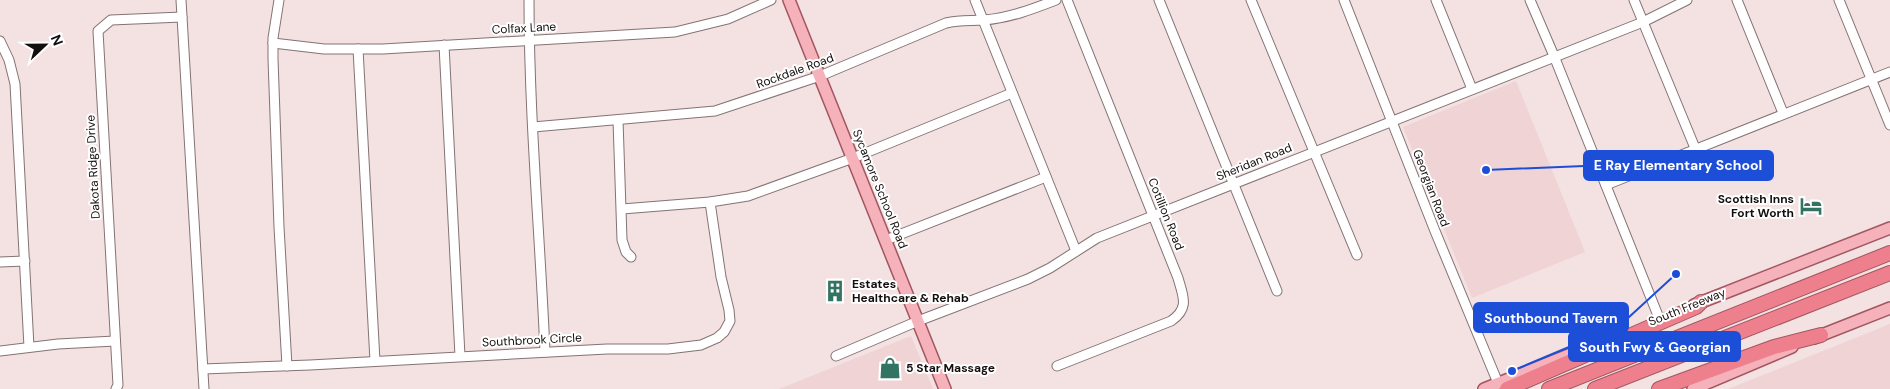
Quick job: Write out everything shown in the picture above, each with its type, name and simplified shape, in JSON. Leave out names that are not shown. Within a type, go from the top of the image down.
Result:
[{"type":"highway","name":"South Freeway","points":[[1549,389],[1890,253]]},
{"type":"highway","points":[[1595,389],[1890,273]]},
{"type":"highway","points":[[1503,386],[1696,308],[1701,302]]},
{"type":"highway","points":[[1659,389],[1774,347],[1821,335]]},
{"type":"main road","name":"Sycamore School Road","points":[[789,0],[945,389]]},
{"type":"main road","name":"South Freeway","points":[[1484,389],[1503,386],[1659,318],[1890,228]]},
{"type":"main road","points":[[1693,389],[1890,308]]},
{"type":"street","points":[[181,0],[204,389]]},
{"type":"street","points":[[279,0],[273,43],[279,227],[287,366]]},
{"type":"street","points":[[529,0],[533,127],[545,352]]},
{"type":"street","name":"Colfax Lane","points":[[273,43],[324,50],[358,49],[688,30],[728,19],[771,0]]},
{"type":"street","points":[[975,0],[1076,251]]},
{"type":"street","name":"Rockdale Road","points":[[533,127],[715,111],[820,76],[946,23],[961,20],[983,20],[1027,11],[1056,0]]},
{"type":"street","name":"Cotillion Road","points":[[1056,366],[1171,321],[1179,316],[1184,300],[1178,278],[1154,215],[1067,0]]},
{"type":"street","points":[[1159,0],[1232,184],[1277,290]]},
{"type":"street","points":[[1251,0],[1356,256]]},
{"type":"street","name":"Georgian Road","points":[[1344,0],[1435,231],[1503,386]]},
{"type":"street","points":[[1436,0],[1472,89]]},
{"type":"street","points":[[1530,0],[1659,318]]},
{"type":"street","points":[[1634,0],[1695,148]]},
{"type":"street","name":"Sheridan Road","points":[[836,356],[918,321],[1028,280],[1097,238],[1643,22],[1687,0]]},
{"type":"street","points":[[1737,0],[1784,113]]},
{"type":"street","points":[[1839,0],[1890,125]]},
{"type":"street","name":"Dakota Ridge Drive","points":[[116,389],[118,385],[98,31],[111,20],[182,17]]},
{"type":"street","points":[[0,41],[9,60],[16,84],[29,347]]},
{"type":"street","points":[[444,45],[460,356]]},
{"type":"street","points":[[358,49],[375,361]]},
{"type":"street","points":[[1606,185],[1890,72]]},
{"type":"street","points":[[622,209],[710,202],[748,196],[773,189],[1012,93]]},
{"type":"street","points":[[618,120],[622,240],[630,257]]},
{"type":"street","points":[[886,240],[1046,177]]},
{"type":"street","name":"Southbrook Circle","points":[[203,369],[545,352],[688,348],[709,342],[724,332],[730,321],[721,277],[710,202]]},
{"type":"street","points":[[0,262],[25,261]]},
{"type":"street","points":[[0,351],[115,341]]},
{"type":"shaded area","points":[[1516,81],[1585,252],[1472,298],[1403,127]]},
{"type":"shaded area","points":[[1890,324],[1890,389],[1728,389]]},
{"type":"shaded area","points":[[911,336],[933,389],[779,389]]},
{"type":"place","name":"E Ray Elementary School","points":[[1486,170]]},
{"type":"place","name":"Scottish Inns Fort Worth","points":[[1811,206]]},
{"type":"place","name":"Southbound Tavern","points":[[1676,274]]},
{"type":"place","name":"Estates Healthcare & Rehab","points":[[835,291]]},
{"type":"place","name":"5 Star Massage","points":[[890,368]]},
{"type":"place","name":"South Fwy & Georgian","points":[[1512,371]]}]
